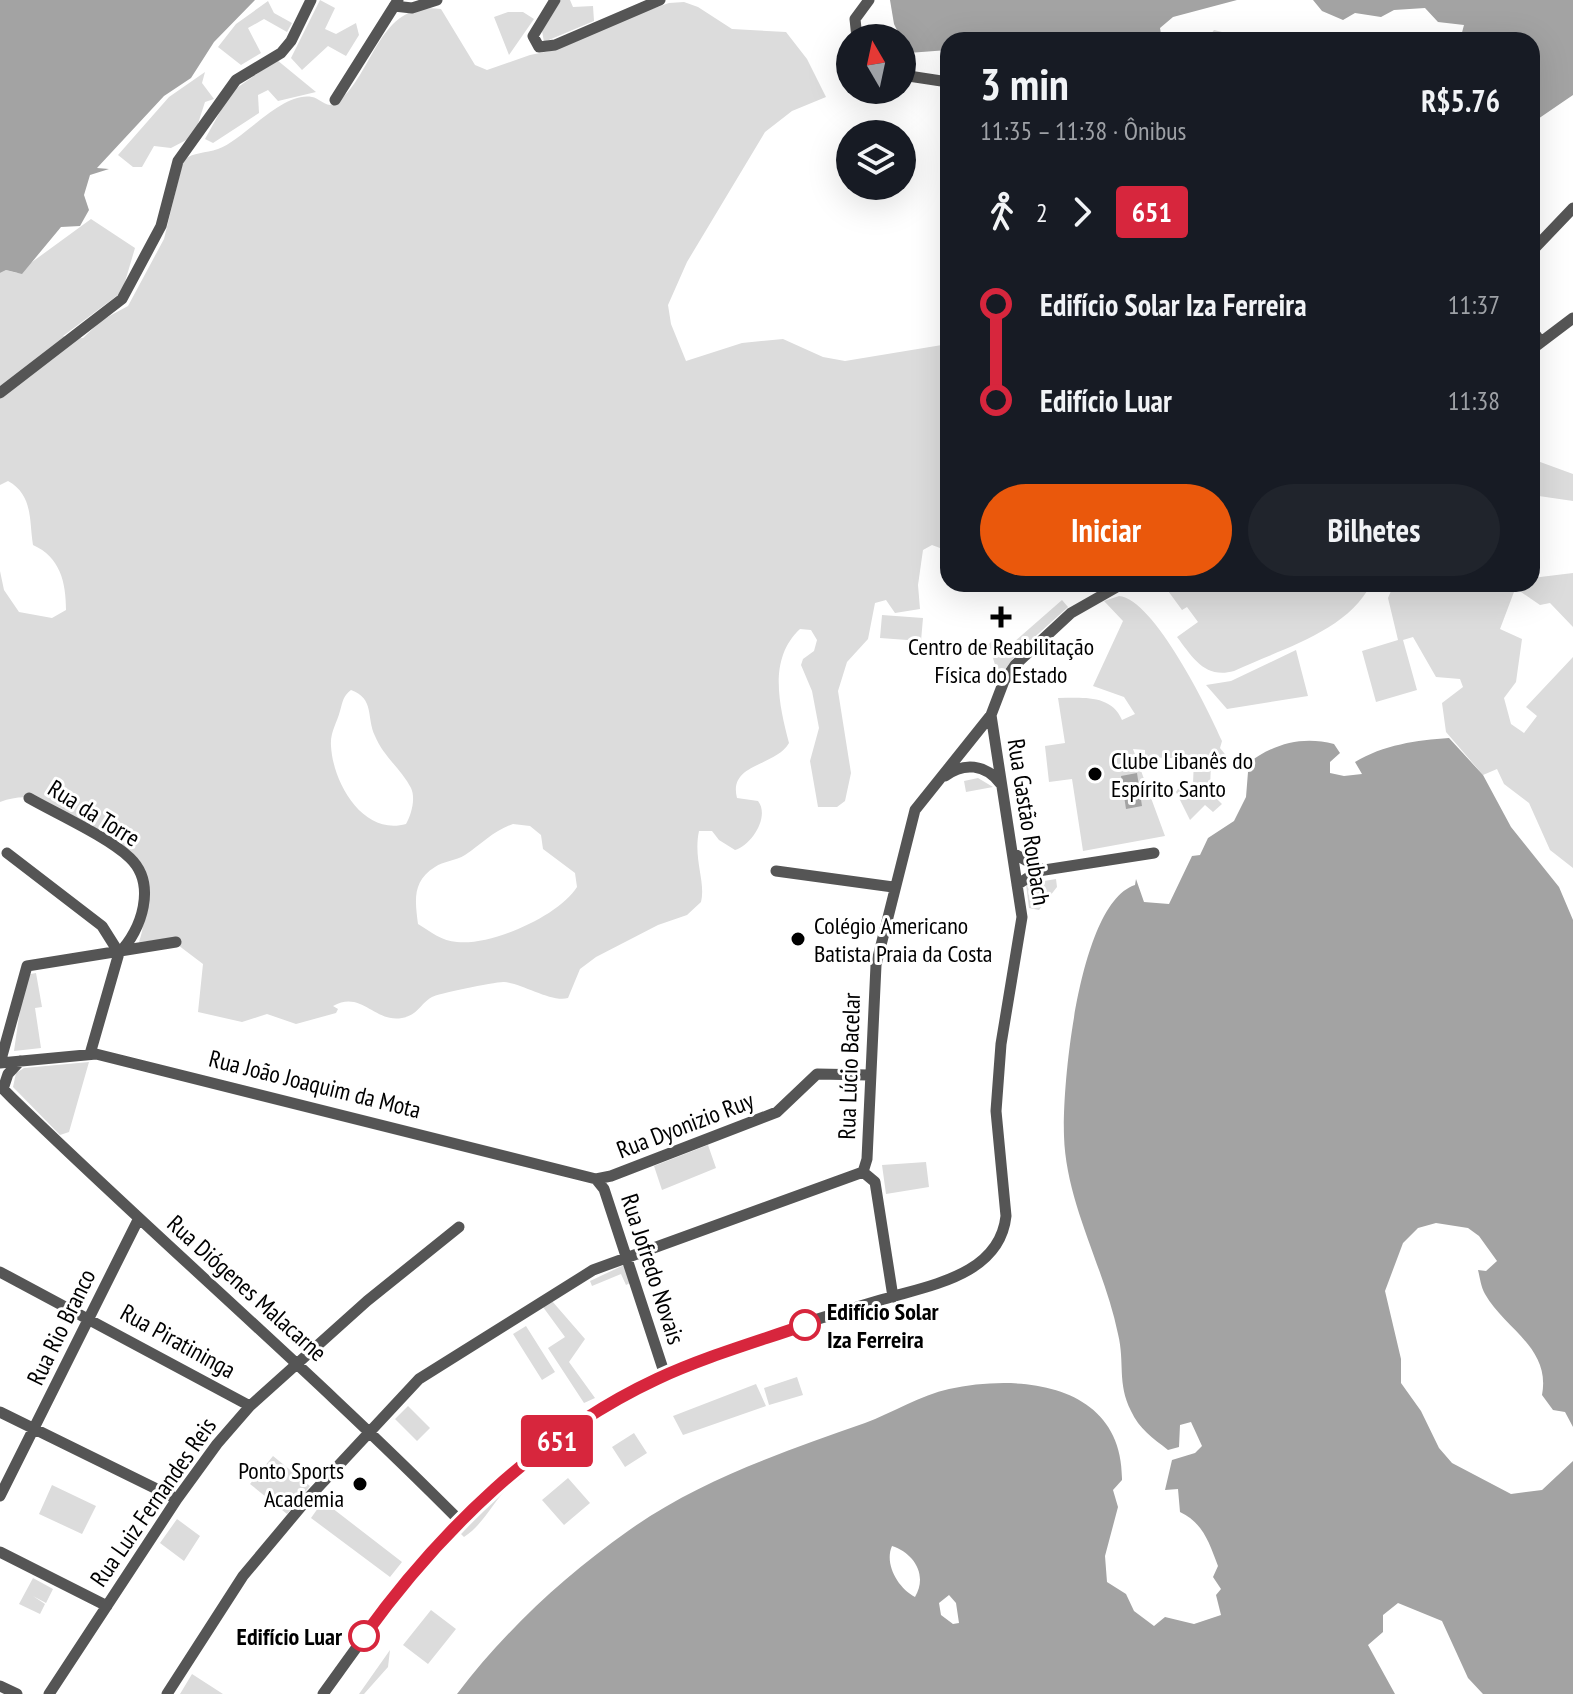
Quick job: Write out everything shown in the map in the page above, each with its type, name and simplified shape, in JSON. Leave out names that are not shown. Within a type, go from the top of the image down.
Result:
[{"type":"street","points":[[0,393],[122,299],[161,226],[178,161],[236,80],[281,53],[291,41],[311,0]]},
{"type":"street","points":[[335,100],[396,3],[412,8],[437,0]]},
{"type":"street","points":[[555,0],[533,36],[539,47],[555,45],[660,0]]},
{"type":"street","points":[[856,24],[855,19],[869,0]]},
{"type":"street","points":[[916,77],[940,81]]},
{"type":"street","points":[[1540,243],[1571,213]]},
{"type":"street","points":[[1540,342],[1573,318]]},
{"type":"street","points":[[991,715],[1004,681],[1037,643],[1083,605],[1107,592]]},
{"type":"street","name":"Rua Lúcio Bacelar","points":[[893,1297],[875,1182],[863,1172],[867,1159],[876,965],[893,887],[915,810],[991,715]]},
{"type":"street","name":"Rua Gastão Roubach","points":[[323,1694],[391,1600],[460,1521],[571,1430],[665,1375],[972,1269],[991,1252],[1004,1230],[996,1111],[1003,1030],[1021,929],[1013,853],[991,715]]},
{"type":"street","points":[[935,783],[956,769],[973,766],[989,772],[1001,785]]},
{"type":"street","name":"Rua da Torre","points":[[29,798],[124,853],[139,870],[143,886],[142,914],[134,936],[119,953],[90,1054]]},
{"type":"street","points":[[7,853],[102,926],[119,953]]},
{"type":"street","points":[[1013,853],[1043,870]]},
{"type":"street","points":[[1017,885],[1028,875],[1043,870],[1154,853]]},
{"type":"street","points":[[776,871],[893,887]]},
{"type":"street","points":[[0,1063],[23,971],[32,964],[176,942]]},
{"type":"street","name":"Rua João Joaquim da Mota","points":[[0,1063],[90,1054],[596,1179]]},
{"type":"street","points":[[1,1090],[11,1069],[20,1061]]},
{"type":"street","name":"Rua Dyonizio Ruy","points":[[596,1179],[773,1114],[817,1074],[869,1075]]},
{"type":"street","name":"Rua Diógenes Malacarne","points":[[1,1090],[138,1220],[370,1430],[460,1521]]},
{"type":"street","points":[[167,1694],[243,1576],[370,1430],[419,1379],[560,1288],[625,1256],[863,1172]]},
{"type":"street","name":"Rua Jofredo Novais","points":[[596,1179],[604,1189],[665,1375]]},
{"type":"street","name":"Rua Rio Branco","points":[[0,1496],[138,1220]]},
{"type":"street","name":"Rua Luiz Fernandes Reis","points":[[49,1694],[177,1499],[217,1444],[250,1406],[367,1301],[459,1227]]},
{"type":"street","name":"Rua Piratininga","points":[[0,1272],[91,1318],[250,1406]]},
{"type":"street","points":[[0,1412],[177,1499]]},
{"type":"street","points":[[0,1552],[107,1606]]},
{"type":"street","points":[[0,1686],[17,1694]]},
{"type":"shaded area","points":[[0,0],[255,0],[214,42],[191,78],[164,96],[97,168],[109,169],[90,175],[84,195],[89,210],[80,226],[61,227],[22,274],[6,270],[0,273]]},
{"type":"shaded area","points":[[320,0],[335,8],[325,29],[336,34],[356,23],[359,35],[346,56],[328,46],[302,70],[291,58]]},
{"type":"shaded area","points":[[561,0],[570,0],[573,7],[593,6],[594,21],[544,42],[542,31]]},
{"type":"shaded area","points":[[890,0],[1237,0],[1173,17],[1160,28],[1161,32],[940,32],[940,51],[916,52],[916,24],[894,24]]},
{"type":"shaded area","points":[[1313,0],[1573,0],[1573,95],[1540,118],[1540,32],[1462,32],[1464,25],[1438,22],[1425,8],[1394,10],[1381,17],[1355,13],[1343,20],[1322,11]]},
{"type":"shaded area","points":[[268,1],[274,13],[292,23],[287,32],[264,19],[248,28],[261,53],[241,65],[218,47],[236,24]]},
{"type":"shaded area","points":[[684,2],[698,7],[732,29],[786,32],[807,59],[826,97],[792,111],[765,132],[687,262],[668,305],[671,324],[686,361],[742,343],[783,339],[823,357],[845,361],[940,345],[940,548],[932,545],[923,550],[918,585],[920,609],[895,613],[886,600],[875,603],[868,639],[847,662],[838,691],[851,773],[845,801],[837,807],[818,807],[810,761],[819,728],[812,691],[801,665],[803,659],[814,651],[817,640],[811,630],[800,629],[783,654],[780,668],[780,698],[789,743],[774,757],[746,772],[739,778],[736,787],[737,798],[758,801],[761,807],[760,822],[753,836],[735,850],[719,840],[712,831],[699,831],[697,851],[701,902],[687,915],[658,925],[596,957],[580,969],[568,998],[554,998],[504,982],[436,995],[402,1018],[383,1016],[352,1002],[333,1006],[338,1009],[336,1013],[296,1024],[267,1014],[242,1022],[198,1012],[203,964],[170,939],[139,942],[145,902],[140,873],[127,849],[113,837],[83,825],[42,801],[23,797],[0,802],[0,571],[4,590],[19,612],[52,618],[66,610],[60,572],[50,556],[33,545],[30,517],[22,493],[8,481],[0,485],[0,273],[6,270],[17,273],[91,219],[135,248],[122,292],[63,336],[83,338],[102,320],[128,306],[164,239],[183,161],[228,144],[288,101],[312,97],[330,105],[339,101],[351,88],[380,40],[404,15],[420,9],[441,9],[475,65],[487,70],[550,51],[603,26],[669,3]],"holes":[[[351,690],[367,704],[378,743],[411,788],[413,802],[406,824],[391,826],[376,822],[364,814],[344,790],[338,775],[333,760],[332,736],[346,694]],[[513,824],[530,826],[541,835],[543,849],[575,873],[577,887],[568,898],[523,927],[471,942],[437,936],[418,924],[417,892],[428,873],[438,865],[465,855],[506,827]]]},
{"type":"shaded area","points":[[508,12],[523,12],[534,19],[509,55],[494,17]]},
{"type":"shaded area","points":[[277,60],[316,92],[278,101],[268,90],[258,95],[259,113],[213,143],[205,139],[231,92]]},
{"type":"shaded area","points":[[205,72],[202,83],[214,99],[205,102],[194,136],[171,148],[154,146],[142,167],[133,167],[118,155],[169,97]]},
{"type":"shaded area","points":[[1540,462],[1573,474],[1573,501],[1540,496]]},
{"type":"shaded area","points":[[1573,573],[1573,627],[1550,603],[1540,605],[1521,592],[1540,592],[1540,577]]},
{"type":"shaded area","points":[[1169,592],[1366,592],[1346,615],[1329,627],[1224,673],[1201,665],[1177,637],[1198,622],[1187,607],[1182,610]]},
{"type":"shaded area","points":[[1391,592],[1514,592],[1500,629],[1522,639],[1516,682],[1504,698],[1511,724],[1524,733],[1537,716],[1526,707],[1573,657],[1573,868],[1550,850],[1529,803],[1504,784],[1497,769],[1483,775],[1446,732],[1442,703],[1463,687],[1460,679],[1436,677],[1413,637],[1403,640],[1417,690],[1376,702],[1362,651],[1398,640],[1388,598]]},
{"type":"shaded area","points":[[1119,596],[1133,602],[1148,615],[1163,635],[1205,705],[1222,741],[1220,748],[1229,759],[1211,759],[1210,792],[1222,804],[1213,812],[1205,805],[1190,820],[1176,792],[1182,783],[1193,784],[1194,759],[1145,757],[1145,750],[1133,749],[1165,836],[1083,851],[1072,779],[1049,782],[1045,746],[1065,743],[1058,698],[1095,699],[1111,706],[1122,720],[1135,714],[1124,697],[1093,686],[1123,621],[1104,601]]},
{"type":"shaded area","points":[[1062,600],[1068,607],[1018,652],[994,684],[997,672],[989,644],[996,637],[1007,648]]},
{"type":"shaded area","points":[[882,615],[923,618],[921,641],[880,638]]},
{"type":"shaded area","points":[[1296,650],[1308,696],[1227,709],[1206,685],[1231,681]]},
{"type":"shaded area","points":[[1449,738],[1483,775],[1511,827],[1559,887],[1573,920],[1573,1427],[1565,1412],[1553,1410],[1542,1395],[1540,1364],[1485,1294],[1478,1270],[1486,1271],[1497,1261],[1479,1236],[1468,1228],[1436,1223],[1418,1228],[1403,1243],[1385,1291],[1401,1359],[1401,1383],[1421,1411],[1439,1448],[1452,1463],[1511,1494],[1542,1490],[1573,1461],[1573,1694],[1483,1694],[1468,1678],[1442,1621],[1398,1603],[1383,1615],[1383,1632],[1368,1645],[1395,1694],[457,1694],[536,1606],[604,1548],[655,1513],[713,1482],[773,1456],[865,1423],[928,1395],[978,1384],[1037,1386],[1064,1393],[1087,1405],[1106,1423],[1118,1448],[1122,1480],[1113,1490],[1118,1507],[1105,1556],[1107,1582],[1126,1594],[1134,1611],[1154,1626],[1165,1617],[1194,1624],[1221,1615],[1216,1595],[1221,1589],[1213,1577],[1218,1566],[1208,1541],[1200,1528],[1180,1512],[1178,1489],[1165,1490],[1172,1460],[1195,1453],[1202,1446],[1191,1422],[1180,1425],[1179,1447],[1168,1450],[1134,1417],[1124,1391],[1120,1344],[1112,1310],[1071,1186],[1064,1136],[1066,1077],[1087,958],[1100,924],[1116,899],[1135,885],[1136,879],[1144,902],[1169,904],[1192,856],[1200,855],[1208,838],[1234,821],[1246,797],[1248,772],[1243,767],[1253,759],[1286,744],[1309,741],[1334,744],[1340,753],[1330,762],[1330,773],[1344,776],[1362,774],[1355,762],[1377,751]],"holes":[[[892,1546],[907,1554],[917,1566],[920,1581],[915,1597],[903,1588],[894,1575],[890,1560]],[[949,1595],[956,1603],[959,1623],[953,1624],[941,1615],[939,1603]]]},
{"type":"shaded area","points":[[1137,773],[1142,806],[1126,809],[1121,776]]},
{"type":"shaded area","points":[[978,778],[993,787],[966,792],[964,781]]},
{"type":"shaded area","points":[[1056,879],[1057,887],[1039,910],[1029,908],[1026,884]]},
{"type":"shaded area","points":[[36,973],[42,1007],[35,1008],[41,1048],[14,1051],[25,975]]},
{"type":"shaded area","points":[[89,1062],[69,1132],[60,1135],[13,1087],[16,1073],[24,1068]]},
{"type":"shaded area","points":[[708,1145],[716,1168],[662,1190],[654,1166]]},
{"type":"shaded area","points":[[926,1162],[929,1187],[886,1194],[882,1165]]},
{"type":"shaded area","points":[[624,1265],[630,1283],[626,1285],[621,1274],[592,1286],[590,1281]]},
{"type":"shaded area","points":[[552,1301],[585,1339],[569,1362],[595,1398],[584,1403],[548,1348],[565,1337],[543,1307]]},
{"type":"shaded area","points":[[526,1326],[555,1372],[542,1380],[513,1334]]},
{"type":"shaded area","points":[[797,1377],[803,1395],[769,1405],[764,1388]]},
{"type":"shaded area","points":[[756,1384],[766,1406],[683,1435],[673,1416]]},
{"type":"shaded area","points":[[408,1406],[430,1428],[417,1441],[395,1419]]},
{"type":"shaded area","points":[[634,1433],[647,1453],[625,1467],[612,1447]]},
{"type":"shaded area","points":[[273,1456],[310,1486],[287,1514],[250,1484]]},
{"type":"shaded area","points":[[523,1478],[506,1490],[473,1530],[464,1537],[458,1531],[509,1483]]},
{"type":"shaded area","points":[[568,1478],[590,1503],[564,1525],[542,1500]]},
{"type":"shaded area","points":[[52,1485],[96,1506],[82,1534],[39,1514]]},
{"type":"shaded area","points":[[323,1501],[402,1562],[390,1577],[311,1518]]},
{"type":"shaded area","points":[[177,1519],[200,1536],[184,1561],[160,1543]]},
{"type":"shaded area","points":[[33,1578],[53,1589],[46,1603],[33,1596],[45,1604],[40,1614],[19,1604]]},
{"type":"shaded area","points":[[431,1610],[456,1629],[428,1664],[403,1645]]},
{"type":"shaded area","points":[[390,1650],[388,1667],[364,1694],[359,1694]]},
{"type":"shaded area","points":[[192,1674],[223,1694],[180,1694]]},
{"type":"bus line","name":"651","points":[[364,1636],[460,1521],[571,1430],[654,1380],[805,1325]]},
{"type":"place","name":"Centro de Reabilitação Física do Estado","points":[[1001,617]]},
{"type":"place","name":"Clube Libanês do Espírito Santo","points":[[1095,774]]},
{"type":"place","name":"Colégio Americano Batista Praia da Costa","points":[[798,939]]},
{"type":"place","name":"Edifício Solar Iza Ferreira","points":[[805,1325]]},
{"type":"place","name":"Ponto Sports Academia","points":[[360,1484]]},
{"type":"place","name":"Edifício Luar","points":[[364,1636]]}]
